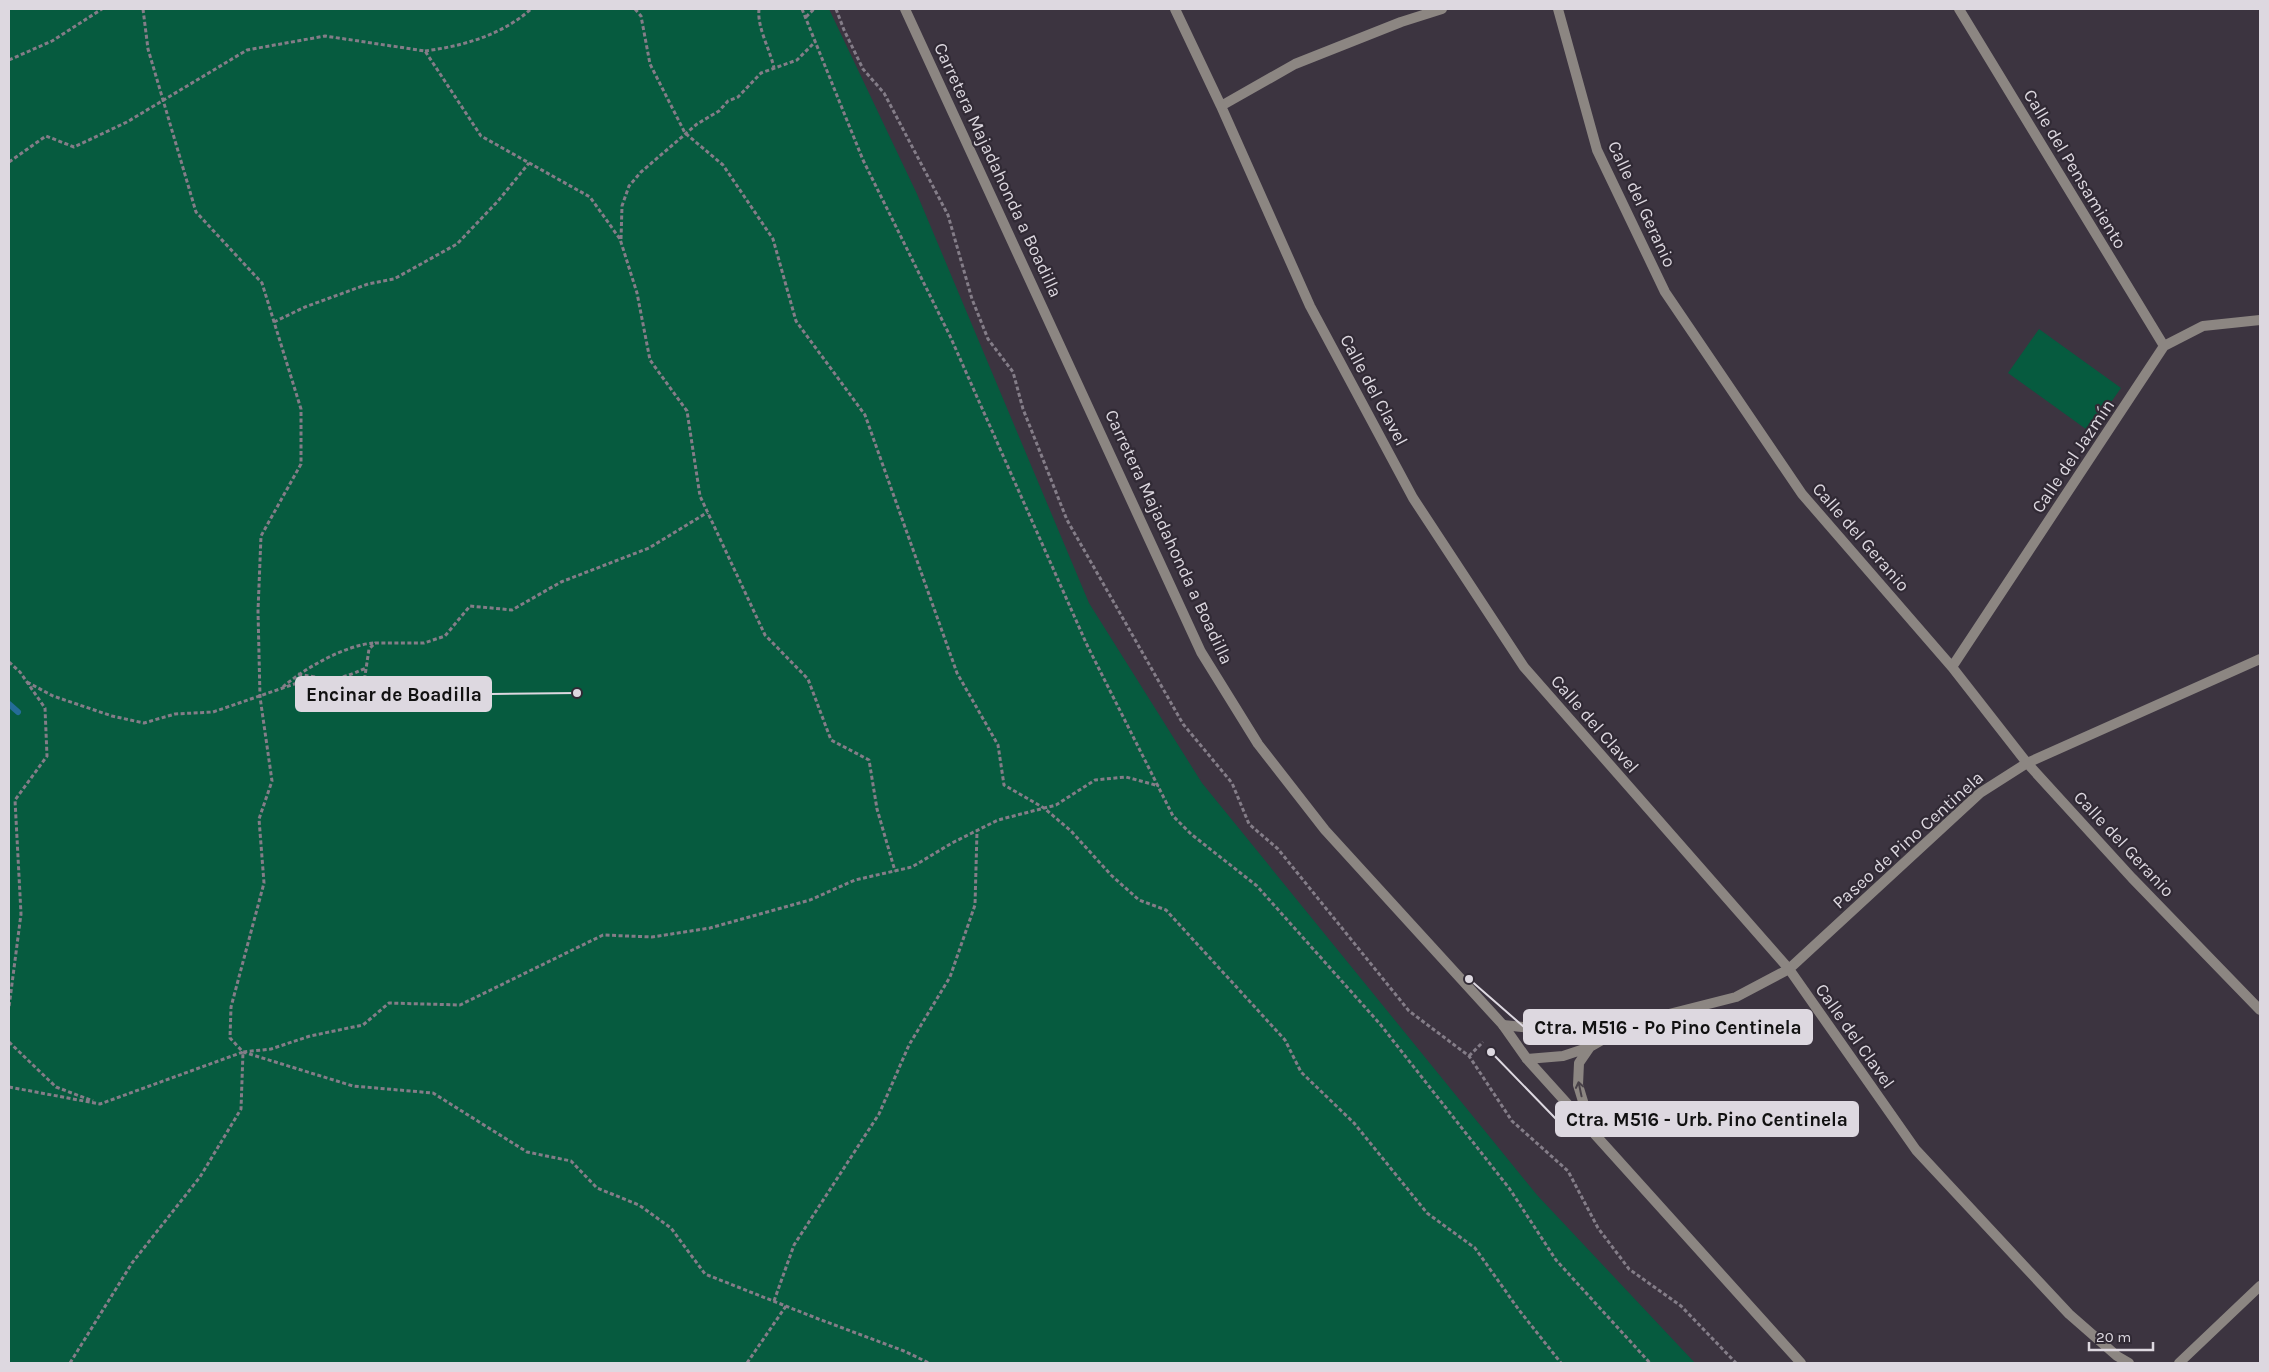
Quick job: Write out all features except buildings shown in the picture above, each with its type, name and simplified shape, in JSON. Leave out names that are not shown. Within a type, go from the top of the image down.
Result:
[{"type":"street","name":"Carretera Majadahonda a Boadilla","points":[[904,9],[914,27],[1201,652],[1258,744],[1325,830],[1503,1025],[1527,1059],[1802,1363]]},
{"type":"street","name":"Carretera Majadahonda a Boadilla","points":[[908,9],[914,27]]},
{"type":"street","name":"Calle del Clavel","points":[[1175,9],[1221,106],[1310,306],[1413,498],[1524,667],[1789,970],[1916,1150],[2069,1314],[2117,1356],[2129,1363]]},
{"type":"street","points":[[1221,106],[1295,64],[1401,22],[1442,9]]},
{"type":"street","name":"Calle del Geranio","points":[[1558,9],[1597,150],[1665,292],[1802,494],[1952,667],[2027,763],[2132,878],[2260,1010]]},
{"type":"street","name":"Calle del Pensamiento","points":[[1959,9],[2164,346]]},
{"type":"street","name":"Calle del Jazmín","points":[[1952,667],[2164,346],[2203,326],[2260,320]]},
{"type":"street","name":"Paseo de Pino Centinela","points":[[1637,1020],[1736,997],[1789,970],[1980,793],[2027,763],[2260,658]]},
{"type":"street","points":[[1503,1025],[1561,1031],[1637,1020]]},
{"type":"street","points":[[1527,1059],[1563,1056],[1590,1047],[1637,1020]]},
{"type":"street","points":[[1590,1047],[1579,1063],[1578,1085],[1592,1132]]},
{"type":"street","points":[[2179,1363],[2260,1286]]},
{"type":"path","points":[[9,60],[52,41],[102,9]]},
{"type":"path","points":[[143,9],[148,49],[196,212],[262,283],[301,409],[301,464],[261,536],[258,611],[260,697],[272,781],[259,818],[264,883],[231,1007],[230,1038],[243,1052],[353,1086],[433,1093],[527,1152],[571,1162],[597,1188],[639,1205],[670,1228],[705,1274],[904,1351],[929,1363]]},
{"type":"path","points":[[9,162],[46,136],[74,147],[127,122],[247,50],[325,36],[425,50],[458,46],[516,22],[531,9]]},
{"type":"path","points":[[635,9],[641,16],[650,64],[685,133],[723,165],[773,239],[796,322],[865,415],[957,673],[998,745],[1004,785],[1044,808],[1071,831],[1111,875],[1139,900],[1166,910],[1285,1040],[1301,1072],[1354,1123],[1427,1213],[1476,1248],[1519,1310],[1561,1363]]},
{"type":"path","points":[[759,9],[758,18],[770,50],[774,68]]},
{"type":"path","points":[[802,9],[863,160],[950,336],[1087,645],[1173,816],[1191,834],[1257,886],[1380,1024],[1509,1188],[1556,1260],[1650,1363]]},
{"type":"path","points":[[806,18],[814,9]]},
{"type":"path","points":[[620,240],[622,206],[629,186],[641,172],[685,133],[719,111],[728,101],[738,97],[761,73],[797,60],[816,41]]},
{"type":"path","points":[[425,50],[481,136],[590,196],[620,240],[637,293],[650,360],[687,411],[700,496],[765,635],[808,679],[832,740],[869,760],[877,809],[895,871]]},
{"type":"path","points":[[274,322],[305,307],[368,284],[394,279],[456,244],[498,201],[529,163]]},
{"type":"path","points":[[281,690],[298,674],[345,650],[363,644],[424,643],[446,636],[470,606],[512,610],[561,582],[649,548],[708,512]]},
{"type":"path","points":[[27,682],[53,696],[112,716],[144,723],[176,714],[213,712],[306,680],[352,695],[363,689],[369,649],[375,643]]},
{"type":"path","points":[[9,662],[27,682],[45,708],[47,756],[15,800],[21,914],[9,1007]]},
{"type":"path","points":[[298,674],[330,680],[346,678],[366,668]]},
{"type":"path","points":[[9,1087],[100,1104],[243,1052],[271,1049],[310,1036],[363,1025],[389,1003],[460,1005],[603,935],[652,937],[710,928],[810,900],[855,880],[912,867],[998,820],[1056,805],[1095,780],[1126,776],[1159,786]]},
{"type":"path","points":[[774,1301],[794,1245],[880,1114],[909,1044],[950,977],[975,905],[977,831]]},
{"type":"path","points":[[9,1042],[56,1087],[100,1104]]},
{"type":"path","points":[[1468,1056],[1483,1042]]},
{"type":"path","points":[[70,1363],[132,1263],[200,1178],[241,1109],[243,1052]]},
{"type":"path","points":[[747,1363],[786,1306]]},
{"type":"green space","points":[[9,9],[829,9],[917,194],[1089,603],[1202,783],[1537,1195],[1695,1363],[9,1363]]},
{"type":"green space","points":[[2039,329],[2121,388],[2090,432],[2008,373]]},
{"type":"waterway","points":[[9,704],[18,712]]},
{"type":"place","name":"Encinar de Boadilla","points":[[577,693]]},
{"type":"place","name":"Ctra. M516 - Pº Pino Centinela","points":[[1469,979]]},
{"type":"place","name":"Ctra. M516 - Urb. Pino Centinela","points":[[1491,1052]]}]
